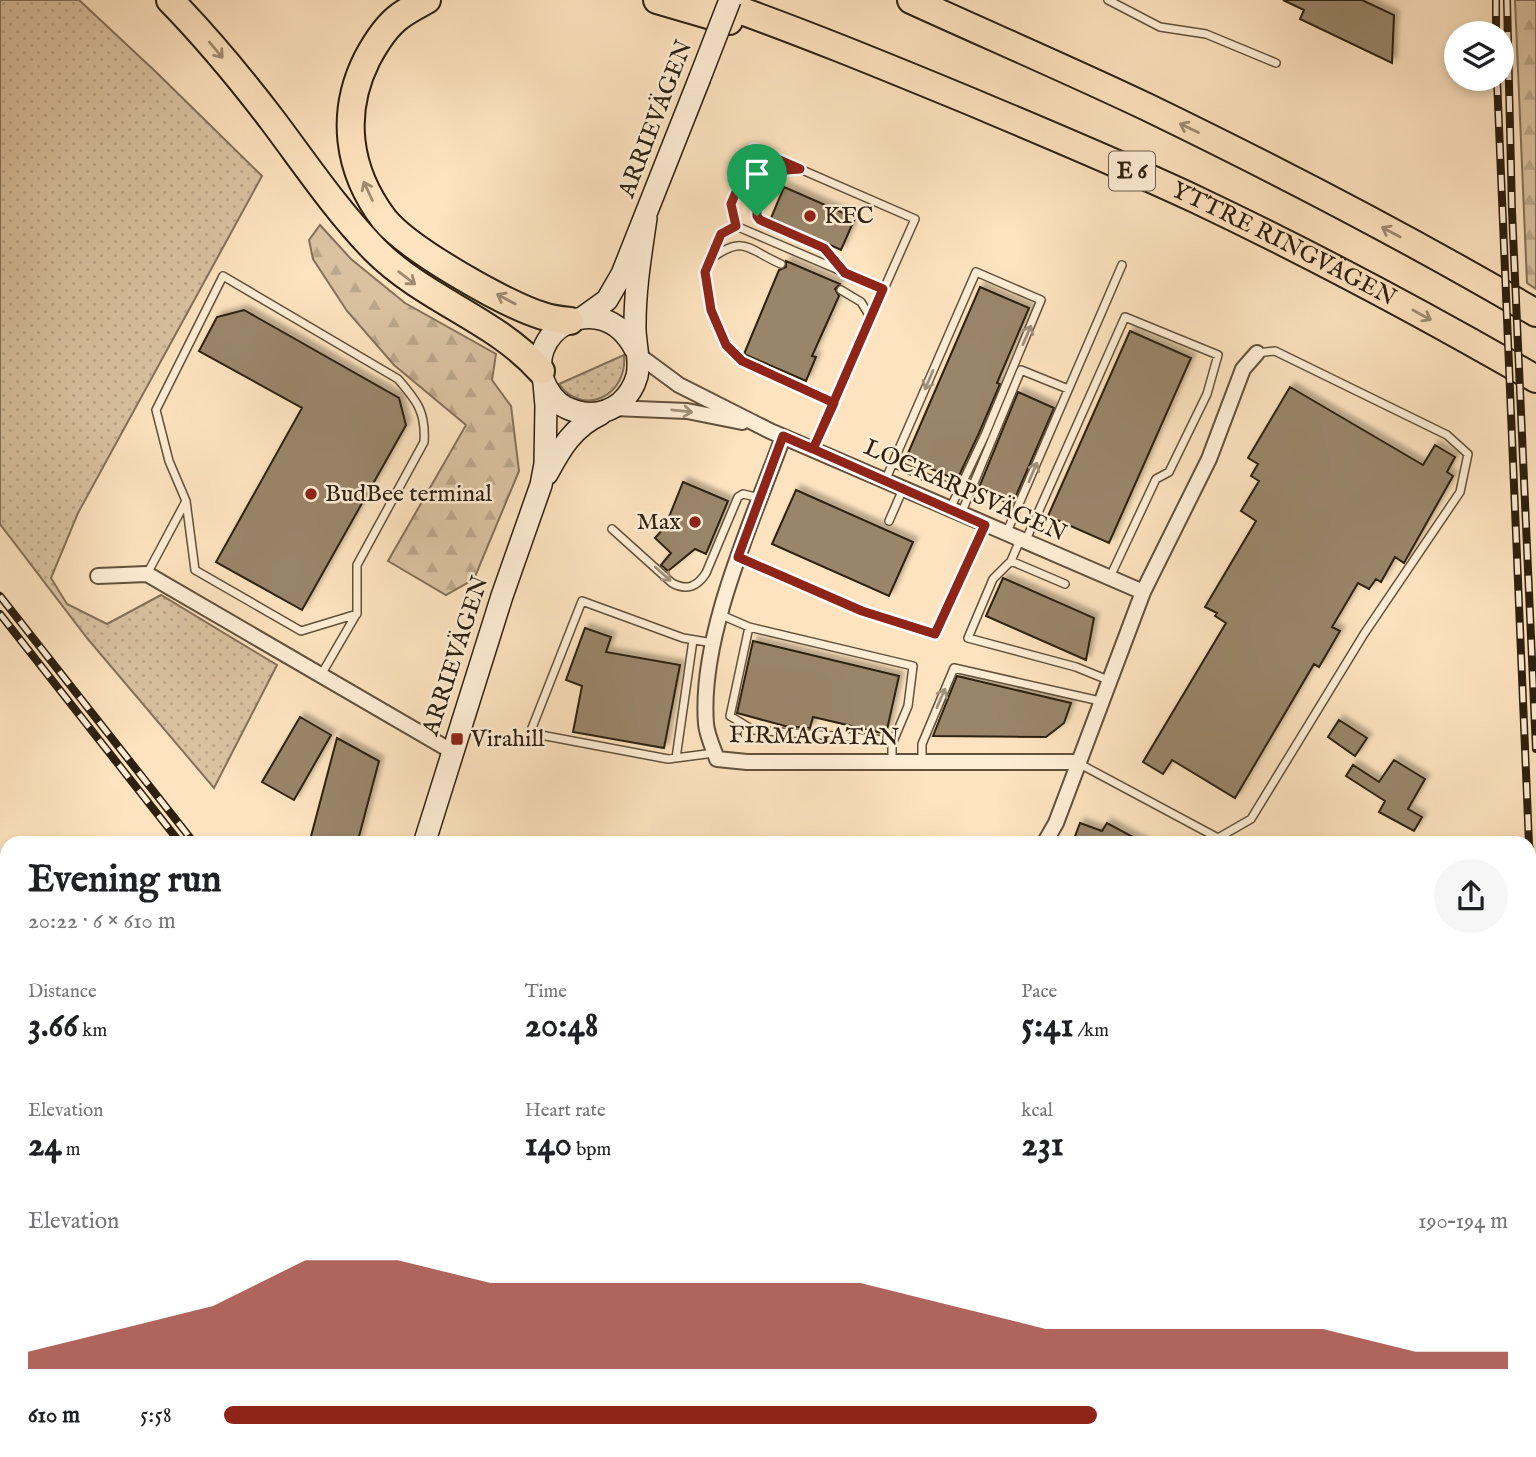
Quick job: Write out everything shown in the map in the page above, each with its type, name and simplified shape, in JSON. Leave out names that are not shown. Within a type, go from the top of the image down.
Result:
[{"type":"highway","points":[[170,0],[230,68],[377,252],[405,278],[515,345],[543,377]]},
{"type":"highway","points":[[427,0],[398,17],[383,34],[372,48],[355,87],[349,125],[352,151],[365,186],[386,221],[410,243],[520,307],[542,316],[576,319]]},
{"type":"highway","points":[[657,0],[775,36],[1099,156]]},
{"type":"highway","name":"YTTRE RINGVÄGEN","points":[[711,0],[827,43],[1099,156],[1196,200],[1377,291],[1536,379]]},
{"type":"highway","name":"E 6","points":[[911,0],[1146,107],[1385,229],[1536,313]]},
{"type":"highway","points":[[942,0],[1146,107]]},
{"type":"main road","name":"ARRIEVÄGEN","points":[[576,319],[600,307],[612,292],[646,218],[730,0]]},
{"type":"main road","name":"ARRIEVÄGEN","points":[[636,352],[636,292],[646,218]]},
{"type":"main road","points":[[576,319],[608,321],[620,327],[629,337],[636,352],[636,379],[631,391],[609,410],[593,414],[569,410],[550,394],[543,377],[545,347],[551,336],[576,319]]},
{"type":"main road","name":"ARRIEVÄGEN","points":[[541,485],[546,439],[543,377]]},
{"type":"main road","name":"ARRIEVÄGEN","points":[[427,836],[502,596],[541,485],[558,452],[574,431],[588,419],[609,410]]},
{"type":"street","name":"LOCKARPSVÄGEN","points":[[636,352],[679,385],[777,433],[1143,592]]},
{"type":"street","points":[[1049,836],[1056,824],[1077,762],[1143,592],[1209,459],[1243,369],[1257,353]]},
{"type":"street","name":"LOCKARPSVÄGEN","points":[[609,410],[687,411],[777,433]]},
{"type":"street","name":"FIRMAGATAN","points":[[777,433],[761,498],[719,614],[706,688],[706,726],[717,759],[741,762],[1077,762]]},
{"type":"street","points":[[98,576],[147,574],[453,752]]},
{"type":"lane","points":[[1108,0],[1160,27],[1206,34],[1276,63]]},
{"type":"lane","points":[[736,226],[731,204],[754,149],[915,219],[813,449]]},
{"type":"lane","points":[[800,169],[778,171],[772,175],[757,208],[757,216],[760,220],[824,248],[845,273]]},
{"type":"lane","points":[[736,226],[721,234],[705,272],[711,310],[726,345],[742,361],[834,403]]},
{"type":"lane","points":[[736,226],[883,289]]},
{"type":"lane","points":[[711,258],[730,245],[748,246],[781,264]]},
{"type":"lane","points":[[1108,680],[1076,667],[968,638],[993,579],[1012,561],[1068,389],[1122,265]]},
{"type":"lane","points":[[885,481],[976,272],[1041,300],[985,435],[958,491],[955,512]]},
{"type":"lane","points":[[321,675],[357,613],[357,565],[424,442],[425,425],[418,402],[398,379],[223,276],[156,410],[169,461],[186,501],[195,570],[302,631],[357,613]]},
{"type":"lane","points":[[841,290],[861,302],[871,317]]},
{"type":"lane","points":[[1017,539],[1125,317],[1218,355],[1207,394],[1169,472],[1156,479],[1110,578]]},
{"type":"lane","points":[[1221,836],[1251,819],[1364,634],[1460,492],[1468,454],[1447,435],[1275,351],[1257,353]]},
{"type":"lane","points":[[955,512],[1021,370],[1068,389]]},
{"type":"lane","points":[[893,463],[958,491]]},
{"type":"lane","points":[[889,521],[903,489]]},
{"type":"lane","points":[[612,529],[672,583],[690,587],[699,583],[706,573],[738,497],[748,494],[761,498]]},
{"type":"lane","points":[[147,574],[186,501]]},
{"type":"lane","points":[[738,557],[862,611],[935,634],[985,525]]},
{"type":"lane","points":[[1012,561],[1065,584]]},
{"type":"lane","points":[[714,643],[683,638],[582,601],[530,733],[668,759],[715,753]]},
{"type":"lane","points":[[719,614],[749,627],[913,666],[908,706],[892,744],[892,762]]},
{"type":"lane","points":[[749,627],[730,716],[753,730],[877,739],[892,744]]},
{"type":"lane","points":[[676,758],[693,640]]},
{"type":"lane","points":[[922,762],[922,744],[954,668],[1100,701]]},
{"type":"lane","points":[[1077,762],[1214,836]]},
{"type":"green space","points":[[0,0],[79,0],[262,176],[78,513],[51,578],[67,604],[107,624],[161,595],[277,665],[214,788],[87,638],[0,524]]},
{"type":"green space","points":[[1515,0],[1536,0],[1536,289],[1527,283]]},
{"type":"green space","points":[[320,225],[351,259],[405,303],[496,354],[492,380],[511,406],[519,471],[474,579],[446,595],[388,561],[466,425],[394,365],[347,311],[313,259],[309,240]]},
{"type":"green space","points":[[624,355],[619,381],[612,391],[602,397],[580,399],[569,394],[559,384]]},
{"type":"building","points":[[1283,0],[1362,0],[1394,15],[1392,63],[1300,19],[1304,10]]},
{"type":"building","points":[[784,187],[855,218],[841,250],[771,218]]},
{"type":"building","points":[[786,261],[840,284],[835,289],[839,296],[812,356],[816,357],[806,381],[744,354],[779,270],[786,267]]},
{"type":"building","points":[[980,287],[1029,308],[997,383],[1000,384],[957,480],[906,458]]},
{"type":"building","name":"BudBee terminal","points":[[244,310],[399,398],[406,425],[302,610],[216,562],[302,408],[199,351],[217,317]]},
{"type":"building","points":[[1130,331],[1191,358],[1109,543],[1048,516]]},
{"type":"building","points":[[1290,387],[1423,465],[1435,445],[1455,457],[1447,472],[1453,476],[1404,563],[1395,557],[1381,582],[1376,579],[1369,589],[1358,583],[1332,627],[1340,631],[1319,667],[1314,664],[1235,798],[1172,760],[1163,774],[1143,762],[1226,623],[1215,616],[1217,613],[1205,607],[1256,521],[1241,511],[1259,481],[1251,476],[1258,464],[1248,458]]},
{"type":"building","points":[[1018,392],[1054,408],[1012,505],[978,490]]},
{"type":"building","points":[[683,482],[728,501],[706,554],[695,549],[668,571],[661,565],[671,553],[655,538],[665,527]]},
{"type":"building","points":[[796,490],[913,542],[889,596],[772,544]]},
{"type":"building","points":[[1003,578],[1094,618],[1086,660],[986,616]]},
{"type":"building","points":[[585,628],[611,637],[606,652],[680,665],[664,748],[573,732],[582,686],[566,680]]},
{"type":"building","points":[[753,641],[899,676],[886,734],[813,717],[810,728],[785,726],[737,713]]},
{"type":"building","points":[[957,676],[1071,703],[1064,723],[1046,737],[933,736]]},
{"type":"building","points":[[300,717],[331,735],[294,800],[262,782]]},
{"type":"building","points":[[1339,720],[1367,738],[1355,756],[1328,737]]},
{"type":"building","points":[[337,738],[379,761],[359,836],[311,836]]},
{"type":"building","points":[[1394,760],[1425,779],[1408,809],[1422,817],[1414,831],[1379,812],[1385,801],[1346,776],[1353,765],[1379,782]]},
{"type":"building","points":[[1080,823],[1102,831],[1107,823],[1131,836],[1075,836]]},
{"type":"railway","points":[[1496,0],[1496,21]]},
{"type":"railway","points":[[1507,0],[1512,211],[1536,749]]},
{"type":"railway","points":[[1498,91],[1529,836]]},
{"type":"railway","points":[[0,596],[189,836]]},
{"type":"railway","points":[[0,614],[175,836]]},
{"type":"place","name":"KFC","points":[[810,216]]},
{"type":"place","name":"BudBee terminal","points":[[311,494]]},
{"type":"place","name":"Max","points":[[695,522]]},
{"type":"place","name":"Virahill","points":[[457,739]]},
{"type":"route","points":[[757,216],[757,208],[769,178],[778,171],[800,169],[754,149],[731,204],[736,226],[721,234],[705,272],[711,310],[726,345],[742,361],[834,403],[813,449],[985,525],[935,634],[862,611],[738,557],[783,436],[813,449],[818,438],[871,317],[883,289],[845,273],[824,248],[760,220],[757,216]]}]
